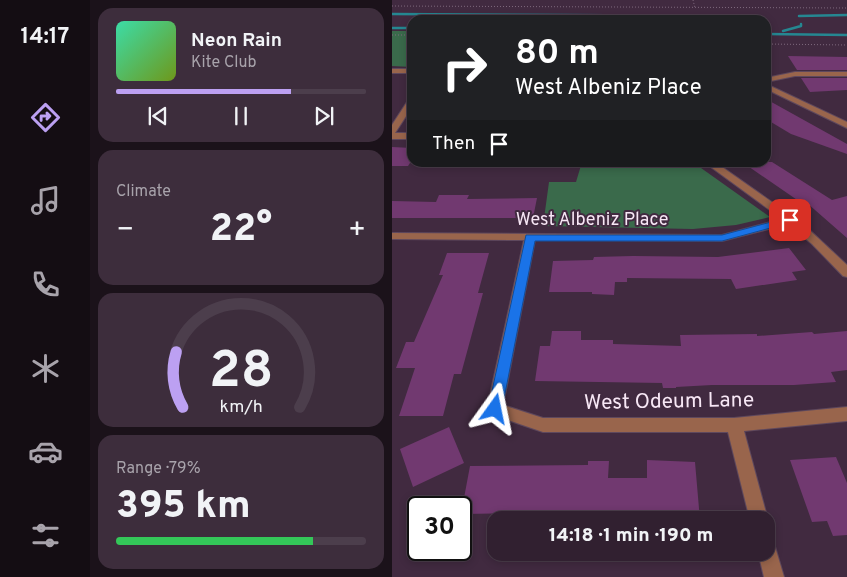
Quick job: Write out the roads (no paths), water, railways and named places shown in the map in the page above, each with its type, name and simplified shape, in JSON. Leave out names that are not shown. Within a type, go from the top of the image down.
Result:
[{"type":"street","points":[[392,71],[407,71]]},
{"type":"street","points":[[771,79],[795,74],[846,74]]},
{"type":"street","points":[[771,88],[846,126]]},
{"type":"street","points":[[392,131],[407,109]]},
{"type":"street","points":[[392,136],[407,136]]},
{"type":"street","points":[[715,167],[790,220],[831,253],[846,273]]},
{"type":"street","name":"West Albeniz Place","points":[[392,236],[722,238],[790,220]]},
{"type":"street","name":"West Odeum Lane","points":[[530,238],[495,409],[543,425],[734,425],[846,414]]},
{"type":"street","points":[[734,425],[757,511]]},
{"type":"street","points":[[770,561],[774,577]]},
{"type":"waterway","points":[[392,14],[574,15]]},
{"type":"waterway","points":[[799,16],[847,15]]},
{"type":"waterway","points":[[783,31],[801,26],[801,24]]},
{"type":"waterway","points":[[392,28],[407,28]]},
{"type":"waterway","points":[[771,34],[847,35]]}]
